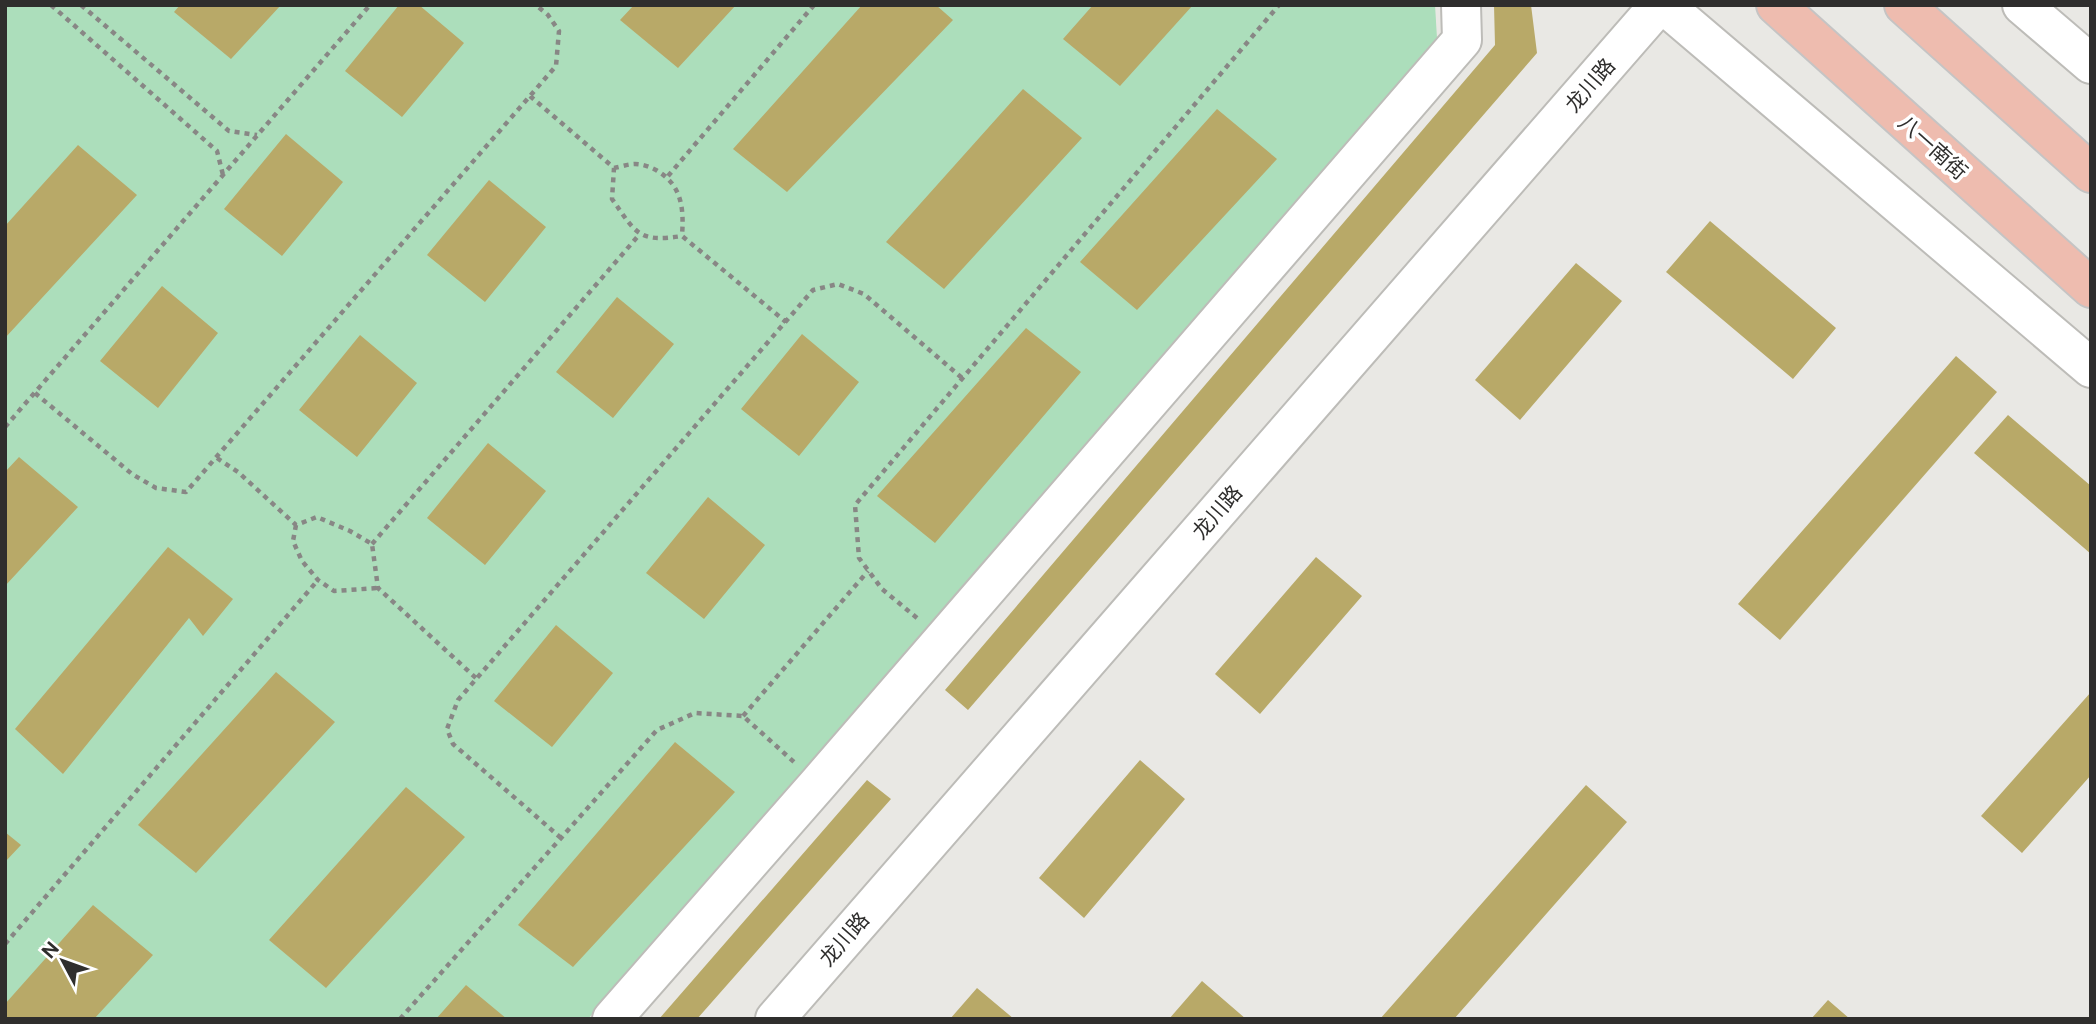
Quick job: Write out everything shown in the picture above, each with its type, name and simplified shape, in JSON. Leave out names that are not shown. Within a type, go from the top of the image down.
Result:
[{"type":"main road","name":"八一南街","points":[[1776,5],[2091,288]]},
{"type":"main road","points":[[1904,5],[2091,173]]},
{"type":"street","points":[[612,1019],[818,785],[1462,40],[1461,5]]},
{"type":"street","points":[[1661,5],[2091,368]]},
{"type":"street","name":"龙川路","points":[[775,1019],[1661,5]]},
{"type":"street","points":[[2022,5],[2091,64]]},
{"type":"path","points":[[51,5],[217,151],[223,175]]},
{"type":"path","points":[[81,5],[229,131],[257,135]]},
{"type":"path","points":[[5,427],[369,5]]},
{"type":"path","points":[[35,393],[132,474],[156,488],[186,492],[556,66],[559,32],[548,15],[536,5]]},
{"type":"path","points":[[668,176],[814,5]]},
{"type":"path","points":[[942,639],[881,589],[859,558],[855,505],[1279,5]]},
{"type":"path","points":[[530,96],[614,168]]},
{"type":"path","points":[[614,168],[634,163],[649,166],[668,176],[681,196],[684,213],[682,236]]},
{"type":"path","points":[[614,168],[612,199],[639,235],[657,240],[682,236],[786,322]]},
{"type":"path","points":[[477,679],[378,588],[372,544],[639,235]]},
{"type":"path","points":[[561,838],[453,744],[447,729],[458,700],[813,290],[838,284],[864,294],[962,378]]},
{"type":"path","points":[[217,458],[238,472],[296,525]]},
{"type":"path","points":[[296,525],[317,517],[372,544]]},
{"type":"path","points":[[296,525],[293,541],[302,561],[318,580],[334,591],[378,588]]},
{"type":"path","points":[[743,716],[868,570]]},
{"type":"path","points":[[5,944],[318,580]]},
{"type":"path","points":[[400,1019],[657,730],[695,713],[743,716],[818,785]]},
{"type":"green space","points":[[5,5],[1435,5],[1437,38],[588,1019],[5,1019]]},
{"type":"building","points":[[180,5],[281,5],[231,59],[174,12]]},
{"type":"building","points":[[399,5],[419,5],[464,43],[402,117],[345,71]]},
{"type":"building","points":[[634,5],[736,5],[678,68],[620,20]]},
{"type":"building","points":[[862,5],[936,5],[953,20],[787,192],[733,149]]},
{"type":"building","points":[[1093,5],[1193,5],[1120,86],[1063,39]]},
{"type":"building","points":[[1494,5],[1531,5],[1537,53],[968,710],[945,690],[1495,45]]},
{"type":"building","points":[[1023,89],[1082,138],[944,289],[886,242]]},
{"type":"building","points":[[1217,109],[1277,159],[1137,310],[1080,262]]},
{"type":"building","points":[[286,134],[343,182],[282,256],[224,209]]},
{"type":"building","points":[[78,145],[137,195],[5,338],[5,226]]},
{"type":"building","points":[[489,180],[546,227],[485,302],[427,255]]},
{"type":"building","points":[[1710,221],[1836,328],[1793,379],[1666,272]]},
{"type":"building","points":[[1576,263],[1622,301],[1520,420],[1475,380]]},
{"type":"building","points":[[162,286],[218,333],[158,408],[100,361]]},
{"type":"building","points":[[617,297],[674,344],[613,418],[556,372]]},
{"type":"building","points":[[1026,328],[1081,372],[935,543],[877,496]]},
{"type":"building","points":[[802,334],[859,382],[799,456],[741,409]]},
{"type":"building","points":[[360,335],[417,383],[357,457],[299,410]]},
{"type":"building","points":[[1956,356],[1997,392],[1780,640],[1738,604]]},
{"type":"building","points":[[2008,415],[2091,486],[2091,554],[1974,453]]},
{"type":"building","points":[[488,443],[546,491],[485,565],[427,518]]},
{"type":"building","points":[[19,457],[78,507],[5,586],[5,472]]},
{"type":"building","points":[[708,497],[765,545],[704,619],[646,573]]},
{"type":"building","points":[[168,547],[233,599],[203,636],[189,618],[63,774],[15,729]]},
{"type":"building","points":[[1316,557],[1362,596],[1260,714],[1215,674]]},
{"type":"building","points":[[556,625],[613,673],[552,747],[494,701]]},
{"type":"building","points":[[276,672],[335,722],[196,873],[138,825]]},
{"type":"building","points":[[2091,692],[2091,775],[2022,853],[1981,816]]},
{"type":"building","points":[[675,742],[735,792],[573,967],[518,925]]},
{"type":"building","points":[[1140,760],[1185,799],[1084,918],[1039,878]]},
{"type":"building","points":[[867,780],[891,799],[697,1019],[659,1019]]},
{"type":"building","points":[[1586,785],[1627,822],[1454,1019],[1380,1019]]},
{"type":"building","points":[[406,787],[465,837],[326,988],[269,940]]},
{"type":"building","points":[[5,832],[21,845],[5,862]]},
{"type":"building","points":[[93,905],[153,955],[94,1019],[5,1019],[5,1004]]},
{"type":"building","points":[[1202,981],[1246,1019],[1169,1019]]},
{"type":"building","points":[[466,985],[507,1019],[436,1019]]},
{"type":"building","points":[[977,988],[1014,1019],[950,1019]]},
{"type":"building","points":[[1828,1000],[1850,1019],[1811,1019]]}]
